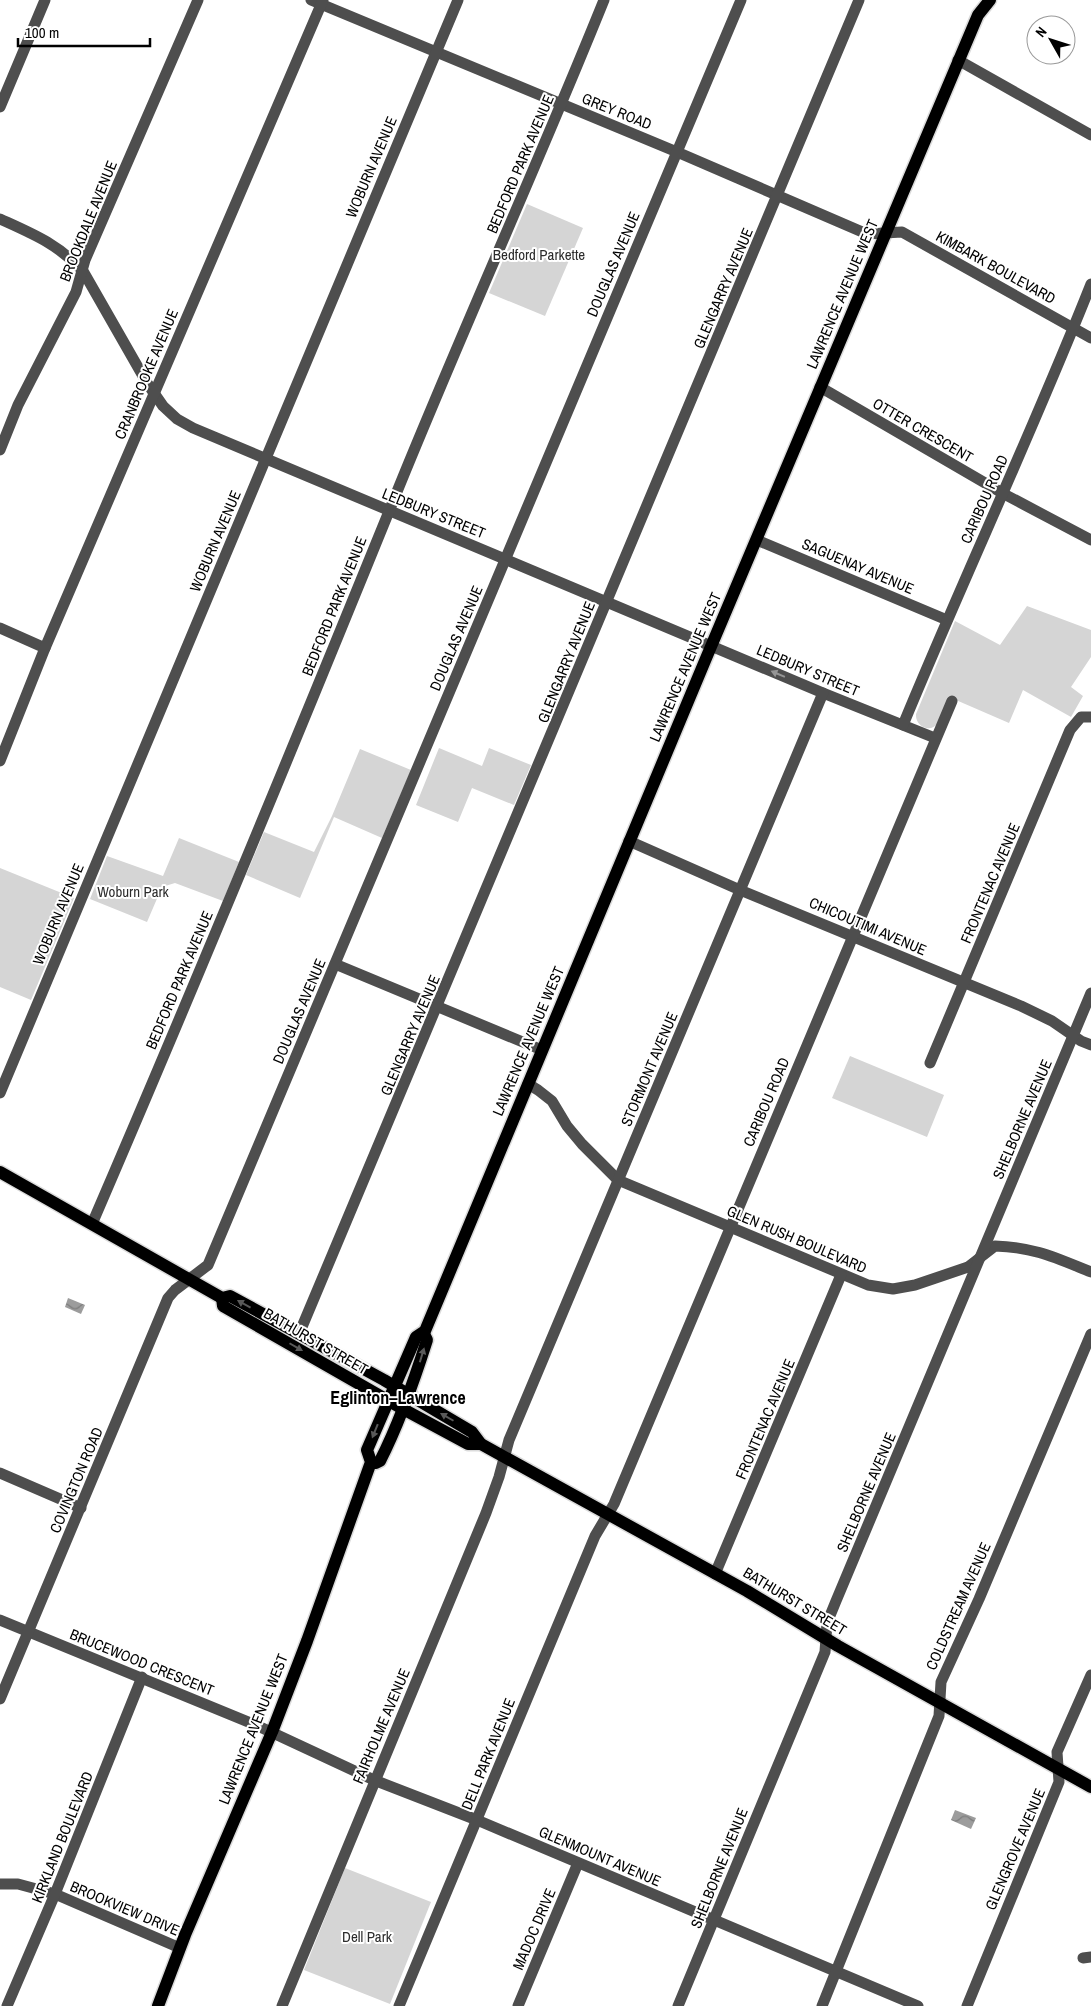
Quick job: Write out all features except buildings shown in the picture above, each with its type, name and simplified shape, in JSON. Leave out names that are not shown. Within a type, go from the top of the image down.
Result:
[{"type":"main road","name":"LAWRENCE AVENUE WEST","points":[[977,0],[978,15]]},
{"type":"main road","name":"LAWRENCE AVENUE WEST","points":[[371,1462],[380,1461],[409,1395],[427,1340],[424,1334],[629,841],[958,60],[978,15],[990,0]]},
{"type":"main road","name":"BATHURST STREET","points":[[0,1172],[222,1298],[230,1296],[394,1386],[472,1432],[481,1444],[505,1458],[715,1574],[1091,1787]]},
{"type":"main road","name":"BATHURST STREET","points":[[222,1298],[223,1306],[387,1400],[468,1444],[481,1444]]},
{"type":"main road","name":"LAWRENCE AVENUE WEST","points":[[158,2006],[180,1948],[272,1732],[307,1641],[371,1462],[367,1450],[387,1400],[416,1337],[424,1334]]},
{"type":"street","points":[[0,107],[45,0]]},
{"type":"street","name":"BROOKDALE AVENUE","points":[[0,450],[18,405],[76,292],[85,260],[198,0]]},
{"type":"street","name":"WOBURN AVENUE","points":[[0,1093],[458,0]]},
{"type":"street","name":"BEDFORD PARK AVENUE","points":[[92,1224],[239,877],[389,511],[562,104],[604,0]]},
{"type":"street","name":"DOUGLAS AVENUE","points":[[189,1280],[208,1265],[741,0]]},
{"type":"street","name":"GLENGARRY AVENUE","points":[[300,1334],[859,0]]},
{"type":"street","name":"GREY ROAD","points":[[319,1],[867,234],[885,233]]},
{"type":"street","name":"CRANBROOKE AVENUE","points":[[0,761],[45,648],[319,1]]},
{"type":"street","points":[[958,60],[1091,135]]},
{"type":"street","name":"LEDBURY STREET","points":[[0,219],[53,244],[83,272],[154,393],[170,413],[185,423],[265,459],[506,558],[823,693],[935,738]]},
{"type":"street","name":"KIMBARK BOULEVARD","points":[[885,233],[902,232],[1091,338]]},
{"type":"street","name":"CARIBOU ROAD","points":[[903,725],[947,620],[1004,494],[1091,284]]},
{"type":"street","name":"OTTER CRESCENT","points":[[820,387],[1004,494],[1091,540]]},
{"type":"street","name":"SAGUENAY AVENUE","points":[[756,540],[947,620]]},
{"type":"street","points":[[0,628],[45,648]]},
{"type":"street","name":"STORMONT AVENUE","points":[[505,1458],[509,1440],[823,693]]},
{"type":"street","name":"CARIBOU ROAD","points":[[608,1514],[614,1504],[952,701]]},
{"type":"street","name":"FRONTENAC AVENUE","points":[[930,1063],[1070,730],[1086,717]]},
{"type":"street","name":"CHICOUTIMI AVENUE","points":[[629,841],[740,890],[1035,1012],[1091,1045]]},
{"type":"street","points":[[335,964],[542,1050]]},
{"type":"street","name":"SHELBORNE AVENUE","points":[[678,2006],[825,1652],[827,1623],[1091,993]]},
{"type":"street","name":"GLEN RUSH BOULEVARD","points":[[528,1084],[552,1101],[567,1126],[582,1144],[618,1180],[842,1275],[876,1287],[902,1288],[968,1267],[995,1246],[1024,1248],[1047,1254],[1091,1272]]},
{"type":"street","name":"FRONTENAC AVENUE","points":[[715,1574],[842,1275]]},
{"type":"street","name":"COVINGTON ROAD","points":[[0,1699],[168,1298],[175,1290],[189,1280]]},
{"type":"street","name":"COLDSTREAM AVENUE","points":[[822,2006],[939,1716],[941,1682],[979,1598],[1091,1334]]},
{"type":"street","name":"FAIRHOLME AVENUE","points":[[282,2006],[484,1518],[505,1458]]},
{"type":"street","points":[[0,1473],[81,1508]]},
{"type":"street","name":"DELL PARK AVENUE","points":[[399,2006],[595,1536],[608,1514]]},
{"type":"street","name":"BRUCEWOOD CRESCENT","points":[[0,1620],[272,1732]]},
{"type":"street","name":"GLENGROVE AVENUE","points":[[967,2006],[1059,1782],[1057,1752],[1091,1675]]},
{"type":"street","name":"KIRKLAND BOULEVARD","points":[[6,2006],[55,1894],[142,1677]]},
{"type":"street","name":"GLENMOUNT AVENUE","points":[[272,1732],[374,1780],[477,1820],[918,2006]]},
{"type":"street","name":"MADOC DRIVE","points":[[518,2006],[578,1864]]},
{"type":"street","name":"BROOKVIEW DRIVE","points":[[0,1884],[18,1884],[55,1894],[180,1948]]},
{"type":"green space","name":"Bedford Parkette","points":[[527,204],[583,228],[545,316],[489,293]]},
{"type":"green space","points":[[1027,606],[1091,630],[1091,657],[1071,687],[1083,696],[1071,717],[1023,690],[1009,723],[949,697],[935,726],[927,728],[920,725],[916,714],[955,621],[1000,645]]},
{"type":"green space","points":[[439,748],[482,766],[489,748],[531,765],[514,805],[472,788],[458,822],[416,805]]},
{"type":"green space","points":[[360,749],[411,770],[382,838],[334,817],[300,898],[246,875],[264,832],[314,852],[332,816]]},
{"type":"green space","name":"Woburn Park","points":[[179,838],[239,862],[223,901],[175,883],[162,887],[147,922],[90,899],[107,856],[163,876]]},
{"type":"green space","name":"Woburn Park","points":[[0,868],[74,898],[31,1000],[0,987]]},
{"type":"green space","points":[[850,1056],[944,1095],[927,1137],[832,1098]]},
{"type":"green space","name":"Dell Park","points":[[345,1868],[431,1902],[390,2004],[304,1970]]},
{"type":"water","points":[[68,1298],[85,1305],[81,1314],[65,1307]]},
{"type":"water","points":[[955,1810],[976,1818],[971,1829],[951,1820]]},
{"type":"district","name":"Eglinton–Lawrence","points":[[398,1397]]}]
